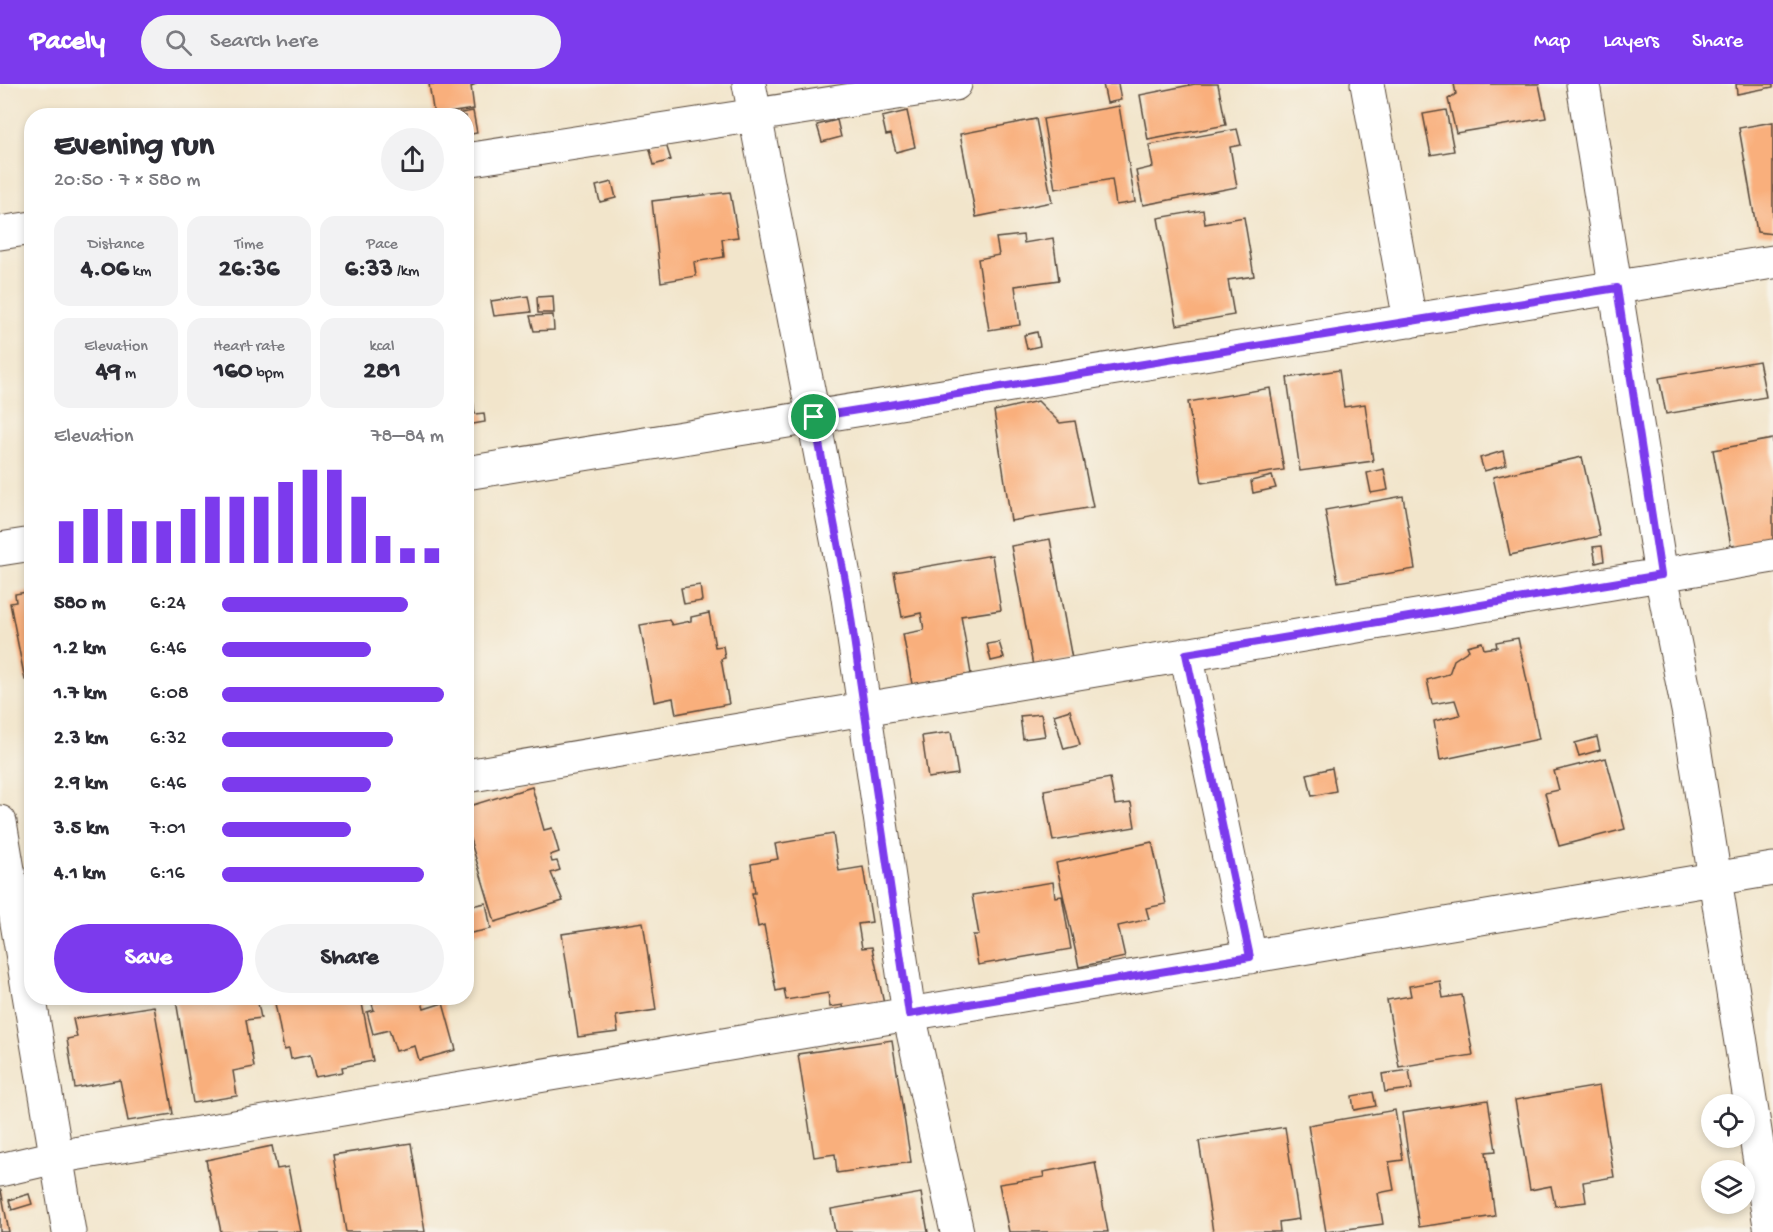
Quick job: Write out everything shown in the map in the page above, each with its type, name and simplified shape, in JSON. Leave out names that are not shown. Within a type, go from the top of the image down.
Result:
[{"type":"street","points":[[474,158],[752,100],[955,84]]},
{"type":"street","points":[[1367,84],[1410,321]]},
{"type":"street","points":[[1583,84],[1661,575],[1689,715],[1716,879],[1771,1232]]},
{"type":"street","points":[[752,100],[847,591],[909,1014],[957,1232]]},
{"type":"street","points":[[0,233],[24,229]]},
{"type":"street","points":[[474,472],[1773,262]]},
{"type":"street","points":[[0,549],[24,545]]},
{"type":"street","points":[[474,775],[1773,556]]},
{"type":"street","points":[[1186,654],[1250,957]]},
{"type":"street","points":[[9,844],[24,944]]},
{"type":"street","points":[[0,1170],[56,1157],[1773,869]]},
{"type":"street","points":[[33,1005],[69,1232]]},
{"type":"building","points":[[429,84],[476,84],[471,86],[474,108],[433,108]]},
{"type":"building","points":[[1103,84],[1118,84],[1121,100],[1107,103]]},
{"type":"building","points":[[1195,84],[1218,84],[1226,125],[1148,140],[1140,95]]},
{"type":"building","points":[[1454,84],[1539,84],[1546,118],[1456,133],[1448,99],[1456,94]]},
{"type":"building","points":[[1736,84],[1773,84],[1773,87],[1737,94]]},
{"type":"building","points":[[1119,106],[1135,202],[1116,205],[1112,179],[1055,189],[1043,119]]},
{"type":"building","points":[[1446,110],[1454,151],[1431,155],[1423,114]]},
{"type":"building","points":[[907,111],[915,147],[896,152],[891,134],[886,135],[882,117]]},
{"type":"building","points":[[474,116],[477,133],[474,134]]},
{"type":"building","points":[[1036,119],[1052,202],[976,217],[960,134]]},
{"type":"building","points":[[837,120],[841,137],[822,142],[817,125]]},
{"type":"building","points":[[1773,122],[1773,234],[1757,232],[1739,128]]},
{"type":"building","points":[[1237,129],[1241,145],[1230,147],[1237,187],[1143,205],[1136,171],[1153,167],[1149,145]]},
{"type":"building","points":[[665,141],[671,160],[654,165],[649,146]]},
{"type":"building","points":[[612,182],[616,198],[600,202],[596,186]]},
{"type":"building","points":[[730,192],[738,237],[722,239],[724,257],[694,262],[696,276],[661,282],[652,201]]},
{"type":"building","points":[[1203,210],[1205,224],[1244,217],[1254,276],[1228,280],[1234,315],[1177,325],[1158,218]]},
{"type":"building","points":[[1023,235],[1024,243],[1053,238],[1059,280],[1015,286],[1020,325],[989,330],[978,259],[999,255],[996,238]]},
{"type":"building","points":[[528,296],[531,312],[494,316],[491,301]]},
{"type":"building","points":[[553,296],[554,313],[538,313],[537,297]]},
{"type":"building","points":[[553,315],[554,330],[534,331],[530,316]]},
{"type":"building","points":[[1037,332],[1040,346],[1027,349],[1024,335]]},
{"type":"building","points":[[1759,361],[1766,397],[1666,414],[1659,378]]},
{"type":"building","points":[[1339,370],[1344,407],[1365,404],[1373,461],[1300,471],[1287,378]]},
{"type":"building","points":[[1270,388],[1284,470],[1202,483],[1188,402]]},
{"type":"building","points":[[1038,401],[1060,423],[1075,421],[1093,507],[1011,521],[994,411]]},
{"type":"building","points":[[474,407],[475,414],[484,413],[485,422],[474,424]]},
{"type":"building","points":[[1773,439],[1773,543],[1732,551],[1713,450]]},
{"type":"building","points":[[1503,451],[1506,465],[1484,471],[1480,458]]},
{"type":"building","points":[[1582,457],[1600,536],[1510,555],[1493,477]]},
{"type":"building","points":[[1384,469],[1388,490],[1371,493],[1367,473]]},
{"type":"building","points":[[1272,476],[1276,488],[1253,493],[1251,481]]},
{"type":"building","points":[[1403,496],[1415,569],[1338,582],[1325,510]]},
{"type":"building","points":[[1050,539],[1072,659],[1033,666],[1011,546]]},
{"type":"building","points":[[1602,546],[1604,561],[1596,563],[1593,547]]},
{"type":"building","points":[[992,555],[1001,610],[961,616],[971,674],[912,684],[903,634],[924,630],[921,613],[902,617],[894,572]]},
{"type":"building","points":[[700,585],[702,601],[684,604],[681,588]]},
{"type":"building","points":[[24,592],[24,675],[10,603],[16,602],[15,594]]},
{"type":"building","points":[[709,613],[715,647],[723,646],[725,658],[721,659],[729,704],[676,714],[673,698],[654,702],[640,625],[669,620],[672,625],[691,621],[691,617]]},
{"type":"building","points":[[1518,638],[1539,739],[1440,760],[1434,721],[1460,715],[1455,700],[1432,704],[1427,680],[1449,674],[1454,660],[1469,650],[1467,646],[1482,642],[1484,649],[1497,647],[1496,642]]},
{"type":"building","points":[[999,642],[1004,658],[991,661],[987,644]]},
{"type":"building","points":[[1070,710],[1080,745],[1064,749],[1054,715]]},
{"type":"building","points":[[1041,714],[1045,736],[1023,739],[1020,716]]},
{"type":"building","points":[[951,732],[958,774],[928,778],[922,736]]},
{"type":"building","points":[[1597,737],[1600,750],[1579,756],[1575,743]]},
{"type":"building","points":[[1606,758],[1625,829],[1559,846],[1545,793],[1559,790],[1554,771]]},
{"type":"building","points":[[1332,768],[1336,791],[1312,796],[1307,774]]},
{"type":"building","points":[[1110,778],[1115,805],[1131,803],[1135,827],[1053,841],[1044,790]]},
{"type":"building","points":[[532,787],[544,830],[552,828],[559,852],[550,855],[552,862],[557,861],[560,870],[551,873],[563,901],[495,922],[474,852],[474,805]]},
{"type":"building","points":[[833,834],[839,871],[863,867],[872,922],[858,924],[862,948],[872,947],[884,1004],[844,1011],[843,1005],[830,1007],[828,993],[786,1000],[784,989],[776,991],[764,925],[758,927],[752,893],[755,893],[751,864],[778,859],[775,844]]},
{"type":"building","points":[[1152,842],[1166,904],[1146,908],[1149,919],[1118,926],[1125,957],[1079,967],[1056,863]]},
{"type":"building","points":[[1053,882],[1055,897],[1062,896],[1071,949],[978,965],[973,935],[979,935],[972,895]]},
{"type":"building","points":[[486,903],[491,929],[474,932],[474,905]]},
{"type":"building","points":[[643,922],[656,1010],[616,1016],[618,1032],[578,1037],[562,934]]},
{"type":"building","points":[[1440,981],[1443,998],[1462,995],[1473,1055],[1399,1067],[1387,1000],[1411,996],[1409,986]]},
{"type":"building","points":[[177,1005],[258,1005],[261,1018],[246,1020],[254,1067],[233,1071],[237,1096],[193,1103]]},
{"type":"building","points":[[275,1005],[362,1005],[373,1061],[342,1067],[343,1072],[315,1077],[310,1055],[291,1059],[289,1049],[284,1050]]},
{"type":"building","points":[[372,1005],[423,1005],[424,1009],[444,1005],[456,1050],[419,1060],[415,1046],[396,1051],[389,1030],[373,1034],[367,1012],[374,1010]]},
{"type":"building","points":[[154,1006],[173,1114],[128,1121],[120,1080],[75,1088],[67,1039],[77,1037],[73,1019]]},
{"type":"building","points":[[892,1040],[911,1162],[837,1173],[835,1154],[814,1157],[798,1054]]},
{"type":"building","points":[[1409,1070],[1412,1089],[1385,1092],[1382,1074]]},
{"type":"building","points":[[1599,1086],[1614,1177],[1583,1182],[1586,1202],[1555,1206],[1551,1186],[1530,1190],[1515,1100]]},
{"type":"building","points":[[1373,1092],[1376,1106],[1354,1110],[1352,1096]]},
{"type":"building","points":[[1488,1100],[1496,1151],[1486,1152],[1495,1216],[1419,1227],[1402,1113]]},
{"type":"building","points":[[1395,1110],[1403,1160],[1389,1162],[1394,1190],[1378,1193],[1383,1224],[1326,1232],[1308,1125]]},
{"type":"building","points":[[1285,1127],[1299,1219],[1279,1222],[1280,1232],[1213,1232],[1199,1141]]},
{"type":"building","points":[[411,1143],[425,1232],[346,1232],[333,1155]]},
{"type":"building","points":[[272,1146],[277,1169],[288,1167],[301,1232],[221,1232],[206,1160]]},
{"type":"building","points":[[1095,1162],[1108,1232],[1009,1232],[999,1184],[1044,1177],[1043,1172]]},
{"type":"building","points":[[1,1190],[9,1232],[0,1232]]},
{"type":"building","points":[[921,1193],[928,1232],[835,1232],[831,1209]]},
{"type":"building","points":[[29,1194],[32,1204],[12,1210],[9,1200]]},
{"type":"route","points":[[1617,288],[1661,575],[1186,654],[1250,957],[909,1014],[847,591],[814,417],[1617,288]]}]
